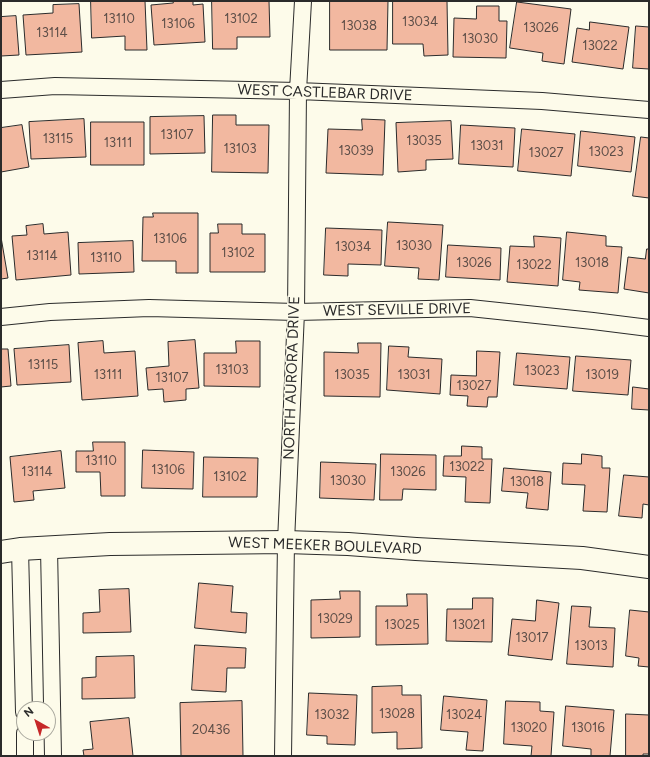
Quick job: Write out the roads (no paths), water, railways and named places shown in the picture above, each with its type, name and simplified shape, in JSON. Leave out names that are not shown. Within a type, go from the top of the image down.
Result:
[{"type":"street","name":"NORTH AURORA DRIVE","points":[[283,756],[286,542],[296,312],[298,91],[303,1]]},
{"type":"street","name":"WEST CASTLEBAR DRIVE","points":[[1,90],[55,86],[298,91],[542,101],[649,110]]},
{"type":"street","name":"WEST SEVILLE DRIVE","points":[[1,317],[50,312],[149,308],[296,312],[470,308],[649,328]]},
{"type":"street","name":"WEST MEEKER BOULEVARD","points":[[10,551],[110,544],[286,542],[348,544],[575,558],[649,568]]},
{"type":"street","points":[[48,548],[53,756]]},
{"type":"street","points":[[10,551],[23,701]]},
{"type":"street","points":[[25,741],[25,756]]}]
